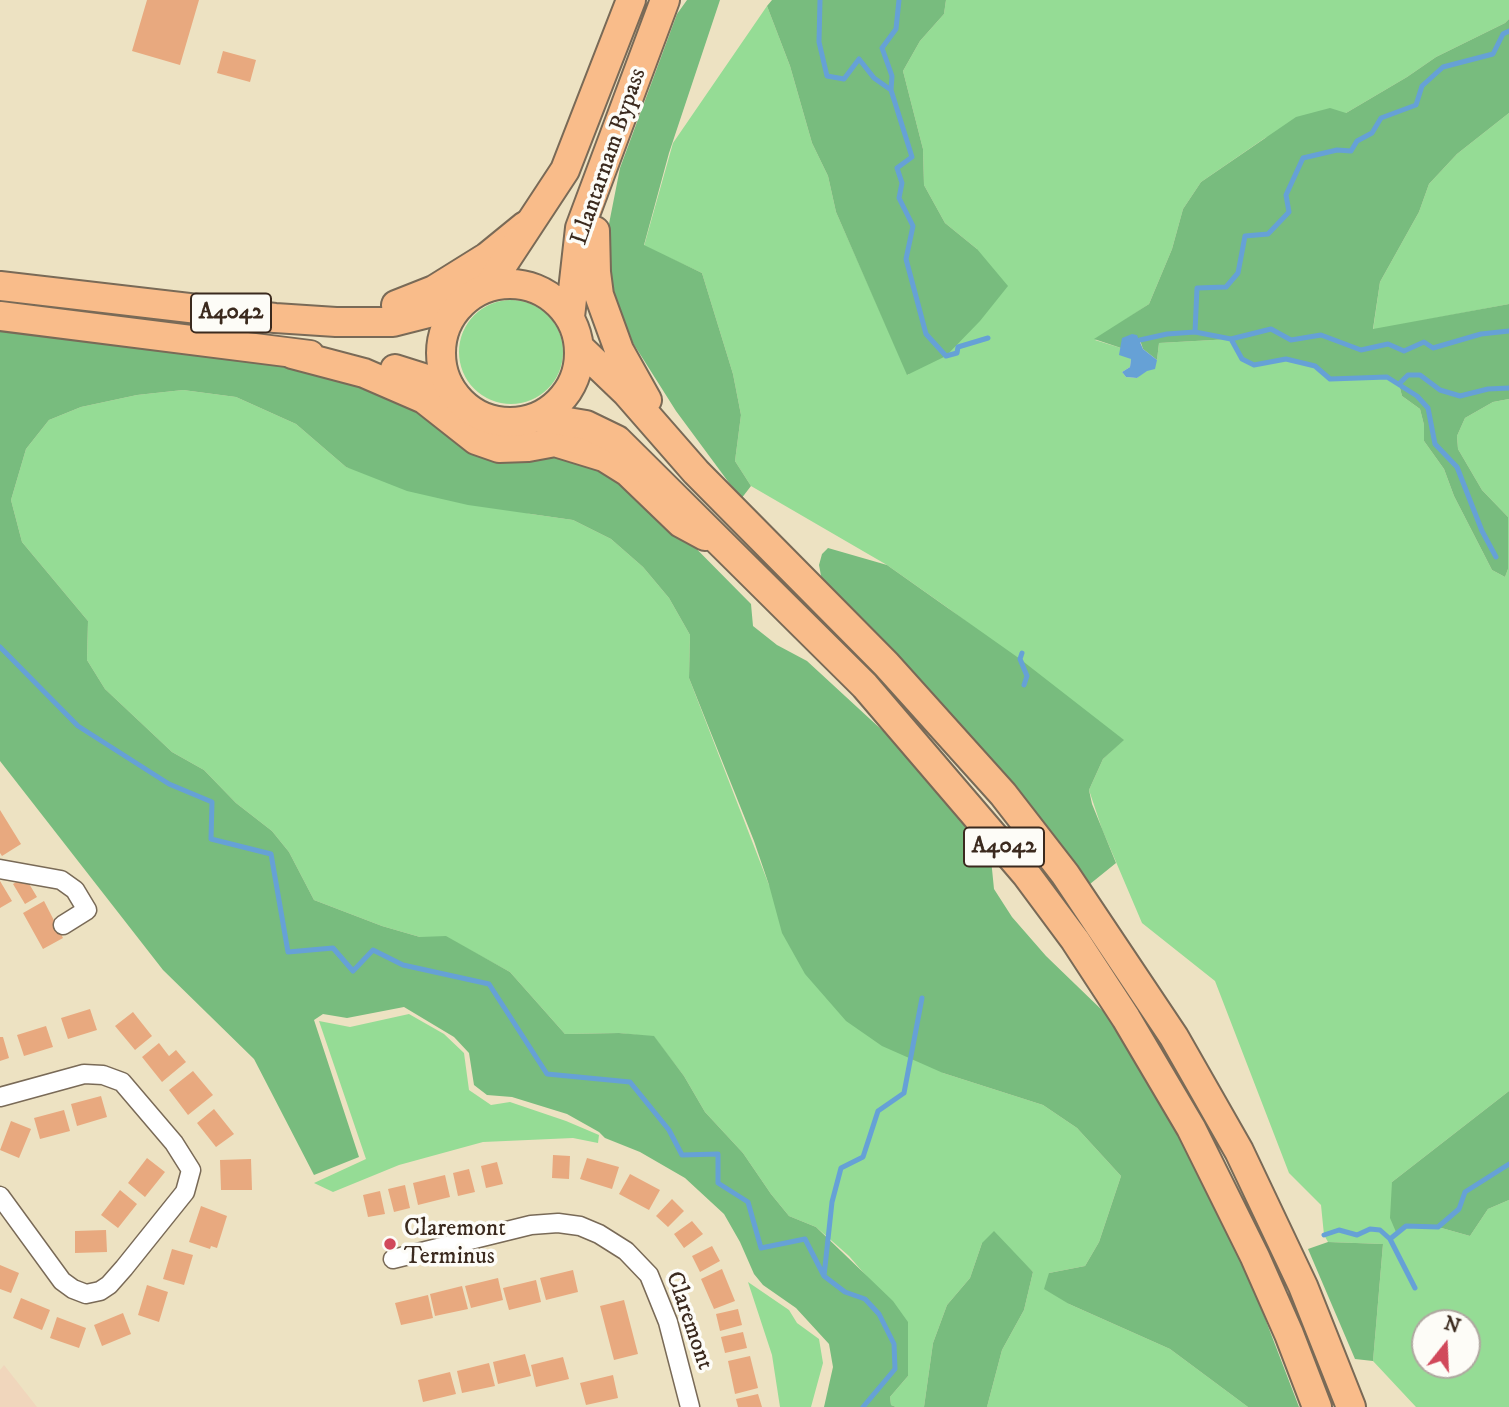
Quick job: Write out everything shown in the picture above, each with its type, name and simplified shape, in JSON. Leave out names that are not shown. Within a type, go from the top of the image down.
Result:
[{"type":"main road","name":"Llantarnam Bypass","points":[[488,287],[565,170],[631,0]]},
{"type":"main road","name":"Llantarnam Bypass","points":[[570,317],[580,228],[665,0]]},
{"type":"main road","name":"A4042","points":[[600,172],[594,242],[600,295],[619,351],[673,444]]},
{"type":"main road","points":[[336,322],[404,303],[434,290],[487,257],[533,220]]},
{"type":"main road","points":[[511,284],[534,288],[554,299],[570,317],[577,332],[580,348],[579,369],[570,389],[556,406],[538,418],[518,423],[498,422],[478,415],[461,403],[449,386],[441,366],[441,344],[447,323],[460,304],[488,287],[511,284]]},
{"type":"main road","name":"A4042","points":[[0,286],[275,318],[336,322],[393,322],[460,304]]},
{"type":"main road","name":"A4042","points":[[0,316],[292,354],[362,359],[449,386]]},
{"type":"main road","name":"A4042","points":[[580,348],[627,393],[696,472],[886,664],[1003,794],[1065,874],[1174,1037],[1240,1151],[1303,1286],[1351,1407]]},
{"type":"main road","points":[[292,354],[364,373],[424,399],[476,440],[499,448],[555,442],[604,457],[628,472],[681,523],[723,546]]},
{"type":"main road","name":"A4042","points":[[538,418],[586,425],[617,440],[865,687],[1026,874],[1075,940],[1126,1018],[1191,1128],[1255,1257],[1317,1407]]},
{"type":"street","points":[[0,869],[61,880],[75,890],[87,910],[63,925]]},
{"type":"street","points":[[0,1097],[85,1074],[103,1075],[122,1082],[174,1143],[191,1170],[185,1192],[124,1268],[109,1285],[100,1291],[86,1294],[62,1281],[0,1196]]},
{"type":"street","name":"Claremont","points":[[393,1259],[531,1225],[558,1223],[580,1226],[599,1234],[626,1251],[649,1275],[668,1322],[690,1407]]},
{"type":"shaded area","points":[[4,1365],[37,1407],[0,1407],[0,1370]]},
{"type":"green space","points":[[687,0],[720,0],[669,153],[644,245],[702,273],[733,374],[741,415],[735,461],[751,486],[741,499],[676,411],[633,343],[610,285],[607,234],[620,168],[677,14]]},
{"type":"green space","points":[[772,0],[946,0],[944,14],[920,41],[903,71],[923,149],[924,185],[945,223],[977,249],[1008,286],[980,321],[946,356],[907,375],[836,212],[828,176],[812,143],[790,66],[767,6]]},
{"type":"green space","points":[[946,0],[1509,0],[1509,19],[1505,23],[1436,57],[1346,113],[1265,138],[1201,182],[1183,209],[1172,249],[1149,304],[1095,340],[1121,348],[1131,359],[1130,367],[1122,372],[1126,377],[1137,378],[1157,360],[1159,343],[1231,339],[1242,359],[1254,365],[1286,359],[1315,366],[1330,379],[1387,377],[1399,384],[1402,396],[1420,409],[1424,441],[1444,469],[1454,496],[1492,570],[1505,577],[1508,569],[1508,517],[1482,490],[1458,449],[1457,436],[1465,418],[1493,402],[1509,399],[1509,1091],[1392,1182],[1406,1226],[1438,1227],[1470,1236],[1488,1209],[1509,1200],[1509,1407],[1416,1407],[1373,1361],[1383,1244],[1328,1242],[1324,1235],[1321,1205],[1289,1173],[1215,981],[1142,923],[1102,829],[1089,790],[1103,759],[1123,740],[887,565],[751,486],[735,461],[741,415],[733,374],[702,273],[644,246],[673,143],[767,6],[790,66],[812,143],[828,176],[836,212],[908,375],[977,249],[945,223],[924,185],[923,149],[903,71],[920,41],[944,14]]},
{"type":"green space","points":[[1509,19],[1509,113],[1457,154],[1429,184],[1419,212],[1380,282],[1373,329],[1509,304],[1509,399],[1493,402],[1465,418],[1457,436],[1458,449],[1482,490],[1508,517],[1508,569],[1505,577],[1492,570],[1454,496],[1444,469],[1424,441],[1420,409],[1402,396],[1399,384],[1387,377],[1330,379],[1315,366],[1286,359],[1254,365],[1242,359],[1231,339],[1159,343],[1157,360],[1143,349],[1140,340],[1121,348],[1094,339],[1149,304],[1172,249],[1183,209],[1201,182],[1296,117],[1330,108],[1346,113],[1436,57]]},
{"type":"green space","points":[[1509,113],[1509,304],[1373,330],[1380,282],[1419,212],[1429,184],[1457,154]]},
{"type":"green space","points":[[511,300],[531,304],[548,315],[559,332],[563,352],[559,372],[548,389],[531,400],[511,404],[491,400],[474,389],[463,372],[459,352],[463,332],[474,315],[491,304]]},
{"type":"green space","points":[[0,326],[297,364],[345,378],[431,415],[598,464],[663,515],[751,604],[753,626],[777,645],[807,661],[883,731],[979,837],[991,859],[994,889],[1012,917],[1046,956],[1105,1013],[1148,1079],[1205,1181],[1248,1274],[1299,1407],[1248,1407],[1170,1349],[1069,1304],[1044,1289],[1049,1273],[1085,1266],[1099,1242],[1121,1176],[1077,1128],[1043,1105],[943,1073],[882,1046],[846,1021],[805,974],[782,933],[754,841],[689,678],[690,635],[669,598],[643,567],[611,539],[573,520],[468,505],[407,491],[346,467],[296,424],[236,397],[183,390],[137,395],[81,407],[49,420],[26,449],[11,500],[22,542],[88,621],[87,660],[105,689],[172,752],[204,770],[236,803],[272,831],[289,852],[314,900],[382,926],[420,937],[446,936],[510,972],[565,1034],[619,1033],[654,1036],[684,1076],[705,1112],[743,1153],[789,1216],[816,1227],[893,1301],[908,1322],[908,1376],[890,1397],[891,1405],[896,1407],[824,1407],[833,1367],[829,1344],[796,1308],[763,1285],[754,1274],[724,1214],[685,1178],[640,1152],[605,1138],[567,1114],[512,1097],[487,1095],[474,1085],[469,1053],[454,1037],[404,1007],[347,1018],[323,1014],[314,1020],[359,1157],[314,1175],[254,1059],[163,970],[0,761]]},
{"type":"green space","points":[[183,390],[236,397],[296,424],[346,467],[531,514],[573,520],[611,539],[643,567],[669,598],[690,635],[689,678],[769,885],[943,1073],[1043,1105],[1077,1128],[1121,1176],[1099,1242],[1085,1266],[1049,1273],[1069,1304],[1170,1349],[1248,1407],[987,1407],[1002,1350],[1024,1310],[1033,1272],[1018,1258],[982,1243],[970,1278],[947,1305],[933,1343],[924,1407],[891,1405],[890,1397],[908,1376],[868,1278],[849,1256],[816,1227],[789,1216],[743,1153],[705,1112],[684,1076],[654,1037],[619,1033],[565,1034],[510,972],[446,937],[420,937],[382,926],[314,900],[289,852],[272,831],[236,803],[204,770],[172,752],[105,689],[87,660],[88,621],[22,542],[11,500],[26,449],[49,420],[81,407],[137,395]]},
{"type":"green space","points":[[828,548],[887,565],[1020,659],[1124,740],[1103,759],[1089,790],[1116,863],[1090,884],[980,750],[822,581],[819,565],[822,554]]},
{"type":"green space","points":[[409,1014],[444,1034],[464,1053],[469,1090],[491,1105],[510,1102],[566,1121],[599,1135],[598,1143],[573,1138],[483,1142],[399,1165],[333,1192],[314,1183],[366,1159],[319,1021],[350,1027]]},
{"type":"green space","points":[[1509,1091],[1509,1200],[1488,1209],[1470,1236],[1438,1227],[1406,1226],[1396,1232],[1390,1218],[1392,1182]]},
{"type":"green space","points":[[994,1231],[1033,1272],[1024,1310],[1002,1350],[987,1407],[924,1407],[933,1343],[947,1305],[970,1278],[982,1243]]},
{"type":"green space","points":[[1328,1242],[1383,1244],[1373,1361],[1355,1359],[1308,1249]]},
{"type":"green space","points":[[748,1282],[789,1310],[797,1323],[819,1339],[823,1363],[811,1407],[780,1407],[772,1355]]},
{"type":"water","points":[[1137,335],[1143,349],[1157,360],[1155,369],[1137,378],[1126,377],[1122,372],[1130,367],[1131,359],[1119,355],[1122,338]]},
{"type":"building","points":[[147,0],[199,0],[180,65],[132,51]]},
{"type":"building","points":[[223,51],[256,60],[250,82],[217,73]]},
{"type":"building","points":[[0,810],[21,844],[2,856],[0,853]]},
{"type":"building","points":[[25,877],[37,897],[25,904],[13,884]]},
{"type":"building","points":[[0,881],[12,901],[0,908]]},
{"type":"building","points":[[44,901],[63,938],[43,949],[23,913]]},
{"type":"building","points":[[90,1009],[97,1030],[68,1039],[61,1018]]},
{"type":"building","points":[[133,1012],[152,1036],[135,1050],[115,1026]]},
{"type":"building","points":[[46,1026],[53,1047],[24,1056],[17,1035]]},
{"type":"building","points":[[0,1037],[3,1037],[9,1058],[0,1061]]},
{"type":"building","points":[[159,1043],[169,1056],[176,1050],[186,1062],[162,1082],[142,1057]]},
{"type":"building","points":[[193,1071],[213,1095],[188,1115],[169,1090]]},
{"type":"building","points":[[101,1096],[107,1117],[77,1126],[71,1104]]},
{"type":"building","points":[[214,1109],[234,1134],[216,1147],[197,1123]]},
{"type":"building","points":[[64,1110],[70,1131],[40,1139],[34,1118]]},
{"type":"building","points":[[11,1121],[31,1129],[19,1158],[0,1150]]},
{"type":"building","points":[[553,1155],[570,1156],[569,1179],[552,1178]]},
{"type":"building","points":[[147,1158],[165,1172],[145,1197],[128,1183]]},
{"type":"building","points":[[587,1158],[619,1167],[612,1189],[580,1179]]},
{"type":"building","points":[[251,1159],[252,1190],[221,1190],[220,1160]]},
{"type":"building","points":[[497,1162],[503,1184],[486,1188],[481,1166]]},
{"type":"building","points":[[469,1169],[475,1192],[458,1196],[453,1173]]},
{"type":"building","points":[[630,1174],[660,1190],[649,1210],[619,1194]]},
{"type":"building","points":[[445,1175],[450,1197],[418,1205],[413,1183]]},
{"type":"building","points":[[405,1185],[410,1208],[394,1212],[388,1189]]},
{"type":"building","points":[[120,1190],[137,1204],[118,1228],[101,1215]]},
{"type":"building","points":[[380,1191],[385,1214],[368,1217],[363,1195]]},
{"type":"building","points":[[672,1199],[684,1211],[668,1227],[656,1216]]},
{"type":"building","points":[[201,1206],[227,1216],[217,1248],[211,1246],[210,1249],[189,1242]]},
{"type":"building","points":[[692,1221],[703,1234],[684,1248],[674,1234]]},
{"type":"building","points":[[106,1230],[107,1252],[75,1253],[75,1231]]},
{"type":"building","points":[[712,1246],[720,1261],[700,1272],[692,1256]]},
{"type":"building","points":[[172,1249],[193,1255],[184,1285],[163,1279]]},
{"type":"building","points":[[0,1265],[19,1273],[11,1293],[0,1289]]},
{"type":"building","points":[[722,1269],[735,1301],[714,1309],[701,1279]]},
{"type":"building","points":[[573,1270],[578,1292],[546,1300],[540,1278]]},
{"type":"building","points":[[498,1278],[503,1300],[471,1308],[465,1286]]},
{"type":"building","points":[[536,1280],[541,1302],[509,1310],[503,1288]]},
{"type":"building","points":[[147,1285],[168,1292],[159,1322],[138,1315]]},
{"type":"building","points":[[462,1286],[468,1309],[435,1316],[430,1294]]},
{"type":"building","points":[[428,1295],[433,1318],[401,1325],[395,1303]]},
{"type":"building","points":[[21,1298],[50,1310],[42,1330],[13,1318]]},
{"type":"building","points":[[624,1300],[638,1354],[614,1360],[600,1306]]},
{"type":"building","points":[[738,1309],[742,1325],[720,1331],[716,1314]]},
{"type":"building","points":[[123,1313],[131,1334],[102,1346],[94,1325]]},
{"type":"building","points":[[57,1317],[86,1328],[79,1348],[50,1338]]},
{"type":"building","points":[[743,1332],[747,1348],[725,1353],[721,1337]]},
{"type":"building","points":[[525,1354],[531,1376],[498,1384],[493,1362]]},
{"type":"building","points":[[750,1356],[758,1388],[735,1394],[728,1361]]},
{"type":"building","points":[[563,1357],[569,1379],[536,1387],[531,1365]]},
{"type":"building","points":[[489,1363],[495,1386],[462,1393],[457,1371]]},
{"type":"building","points":[[450,1372],[456,1394],[423,1402],[418,1380]]},
{"type":"building","points":[[613,1375],[618,1398],[586,1405],[580,1383]]},
{"type":"building","points":[[758,1394],[762,1407],[738,1407],[736,1399]]},
{"type":"waterway","points":[[820,0],[819,42],[827,76],[844,79],[859,59],[874,78],[891,90],[912,157],[897,168],[902,183],[899,198],[913,226],[906,259],[926,334],[946,356],[957,353],[958,347],[988,338]]},
{"type":"waterway","points":[[891,90],[892,76],[882,48],[896,29],[899,0]]},
{"type":"waterway","points":[[1195,332],[1197,288],[1226,287],[1238,273],[1245,236],[1268,234],[1289,212],[1286,195],[1303,158],[1337,150],[1351,151],[1357,141],[1372,133],[1381,118],[1416,105],[1422,86],[1443,67],[1493,54],[1503,34],[1509,31]]},
{"type":"waterway","points":[[1140,340],[1195,332],[1231,339],[1271,329],[1291,340],[1321,335],[1361,350],[1388,344],[1404,351],[1424,342],[1433,348],[1481,334],[1509,331]]},
{"type":"waterway","points":[[1231,339],[1242,359],[1254,365],[1286,359],[1315,366],[1330,379],[1387,377],[1417,396],[1428,408],[1435,444],[1457,467],[1482,531],[1496,557]]},
{"type":"waterway","points":[[1399,384],[1408,375],[1420,375],[1440,390],[1460,396],[1488,389],[1509,388]]},
{"type":"waterway","points":[[0,647],[78,726],[169,784],[212,802],[211,839],[271,854],[288,952],[333,948],[353,971],[373,950],[403,965],[489,984],[547,1074],[630,1082],[669,1130],[682,1155],[718,1154],[718,1183],[748,1202],[761,1248],[805,1239],[824,1276],[845,1292],[865,1299],[879,1314],[894,1344],[895,1369],[863,1407]]},
{"type":"waterway","points":[[1022,653],[1020,659],[1027,676],[1024,685]]},
{"type":"waterway","points":[[824,1276],[832,1202],[841,1168],[863,1157],[878,1111],[904,1093],[922,998]]},
{"type":"waterway","points":[[1324,1235],[1339,1230],[1357,1235],[1370,1229],[1380,1230],[1390,1239],[1406,1226],[1438,1227],[1459,1209],[1465,1192],[1509,1164]]},
{"type":"waterway","points":[[1390,1239],[1415,1288]]},
{"type":"place","name":"Claremont Terminus","points":[[390,1244]]}]
